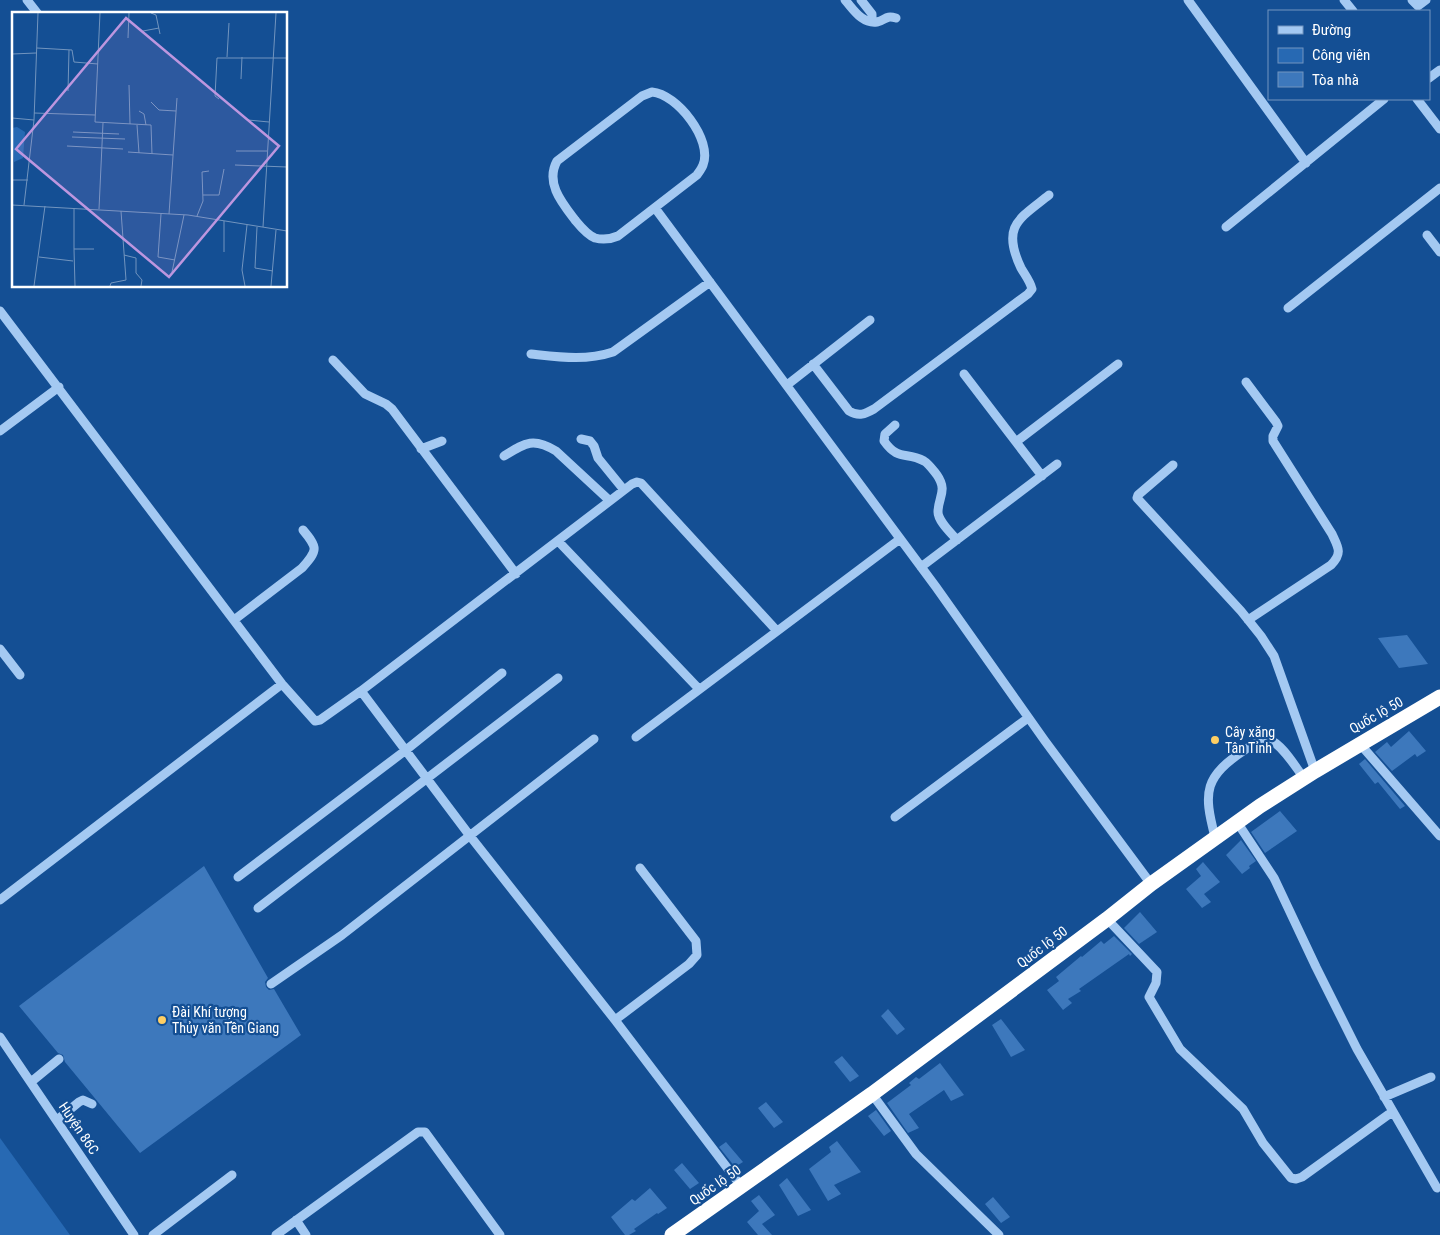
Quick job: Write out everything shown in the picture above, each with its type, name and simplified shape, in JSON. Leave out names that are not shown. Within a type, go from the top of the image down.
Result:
[{"type":"highway","name":"Quốc lộ 50","points":[[672,1235],[872,1094],[1237,822],[1309,774],[1440,697]]},
{"type":"street","points":[[27,0],[36,12]]},
{"type":"street","points":[[845,0],[859,17],[866,21],[875,22],[886,17],[896,18]]},
{"type":"street","points":[[861,0],[872,14],[872,21]]},
{"type":"street","points":[[1188,0],[1306,163]]},
{"type":"street","points":[[1412,0],[1418,6],[1426,0]]},
{"type":"street","points":[[652,92],[660,92],[684,110],[699,133],[704,150],[704,164],[697,175],[655,208],[618,236],[608,240],[594,238],[583,229],[559,199],[555,190],[554,167],[557,161],[642,96],[652,92]]},
{"type":"street","points":[[1226,228],[1383,100]]},
{"type":"street","points":[[1418,100],[1440,129]]},
{"type":"street","points":[[1288,308],[1440,188]]},
{"type":"street","points":[[813,364],[849,411],[854,414],[864,415],[874,409],[1028,294],[1032,288],[1021,267],[1012,242],[1013,228],[1020,219],[1049,194]]},
{"type":"street","points":[[655,208],[921,567],[1028,718],[1152,884]]},
{"type":"street","points":[[1427,235],[1440,252]]},
{"type":"street","points":[[531,354],[573,358],[600,356],[613,352],[710,282]]},
{"type":"street","points":[[0,311],[282,684],[315,721],[320,720],[361,691],[637,482],[641,483],[777,631]]},
{"type":"street","points":[[787,386],[870,320]]},
{"type":"street","points":[[333,360],[365,394],[392,408],[516,574]]},
{"type":"street","points":[[1016,442],[1118,364]]},
{"type":"street","points":[[964,374],[1042,476]]},
{"type":"street","points":[[1246,382],[1276,422],[1278,426],[1273,436],[1273,441],[1332,534],[1339,550],[1337,559],[1331,565],[1248,620]]},
{"type":"street","points":[[0,431],[59,387]]},
{"type":"street","points":[[895,425],[885,434],[884,441],[895,453],[918,458],[926,462],[936,474],[942,485],[938,511],[939,518],[957,540]]},
{"type":"street","points":[[580,439],[590,441],[598,458],[624,490]]},
{"type":"street","points":[[421,448],[442,441]]},
{"type":"street","points":[[504,456],[528,442],[536,442],[549,447],[556,451],[610,501]]},
{"type":"street","points":[[921,567],[1057,464]]},
{"type":"street","points":[[1173,465],[1138,495],[1137,498],[1248,620],[1274,656],[1309,774]]},
{"type":"street","points":[[234,620],[297,573],[310,560],[314,551],[314,544],[303,530]]},
{"type":"street","points":[[636,737],[900,539]]},
{"type":"street","points":[[558,542],[699,689]]},
{"type":"street","points":[[0,650],[20,674]]},
{"type":"street","points":[[238,877],[406,750],[502,672]]},
{"type":"street","points":[[258,908],[558,678]]},
{"type":"street","points":[[0,900],[282,684]]},
{"type":"street","points":[[361,691],[470,836],[615,1020],[741,1186]]},
{"type":"street","points":[[896,817],[1028,718]]},
{"type":"street","points":[[271,984],[342,935],[594,739]]},
{"type":"street","points":[[1216,837],[1208,810],[1210,785],[1216,773],[1247,748],[1265,739],[1272,741],[1309,774]]},
{"type":"street","points":[[1360,744],[1440,836]]},
{"type":"street","points":[[1237,822],[1274,878],[1316,966],[1384,1097],[1437,1188]]},
{"type":"street","points":[[615,1020],[690,964],[697,955],[696,941],[640,868]]},
{"type":"street","points":[[1107,919],[1157,972],[1156,983],[1148,996],[1180,1049],[1243,1109],[1263,1143],[1291,1178],[1302,1177],[1392,1112]]},
{"type":"street","name":"Huyện 86C","points":[[0,1037],[134,1235]]},
{"type":"street","points":[[31,1082],[57,1061]]},
{"type":"street","points":[[1384,1097],[1431,1077]]},
{"type":"street","points":[[872,1094],[916,1154],[1000,1235]]},
{"type":"street","points":[[57,1120],[79,1102],[84,1100],[92,1104]]},
{"type":"street","points":[[276,1235],[418,1132],[425,1132],[500,1235]]},
{"type":"street","points":[[153,1235],[232,1175]]},
{"type":"street","points":[[296,1220],[306,1235]]},
{"type":"green space","points":[[0,1138],[70,1235],[0,1235]]},
{"type":"building","points":[[1407,635],[1428,664],[1399,668],[1378,638]]},
{"type":"building","points":[[1409,731],[1426,751],[1417,757],[1415,754],[1392,771],[1375,752],[1387,742],[1391,747]]},
{"type":"building","points":[[1365,759],[1405,806],[1400,809],[1378,782],[1375,784],[1359,764]]},
{"type":"building","points":[[1280,811],[1297,831],[1265,853],[1251,832]]},
{"type":"building","points":[[1241,840],[1256,861],[1242,874],[1226,855]]},
{"type":"building","points":[[1203,862],[1220,882],[1204,894],[1211,902],[1202,908],[1186,889],[1201,876],[1196,869]]},
{"type":"building","name":"Đài Khí tượng Thủy văn Tền Giang","points":[[204,866],[268,978],[265,982],[266,987],[269,990],[274,989],[301,1035],[140,1153],[65,1062],[63,1055],[58,1053],[19,1006]]},
{"type":"building","points":[[1140,912],[1157,932],[1139,944],[1124,928]]},
{"type":"building","points":[[1114,936],[1132,954],[1130,956],[1129,954],[1079,989],[1081,991],[1068,999],[1072,1003],[1063,1010],[1047,990],[1059,981],[1056,977],[1081,956],[1101,941],[1104,944]]},
{"type":"building","points":[[888,1009],[905,1029],[897,1035],[881,1016]]},
{"type":"building","points":[[1001,1019],[1025,1050],[1011,1057],[992,1025]]},
{"type":"building","points":[[842,1056],[859,1076],[850,1082],[834,1062]]},
{"type":"building","points":[[940,1063],[964,1095],[951,1101],[944,1090],[909,1114],[919,1128],[908,1133],[887,1103],[911,1085],[909,1083],[916,1077],[919,1079]]},
{"type":"building","points":[[766,1102],[783,1122],[774,1128],[758,1108]]},
{"type":"building","points":[[876,1110],[891,1131],[884,1136],[868,1116]]},
{"type":"building","points":[[837,1141],[861,1172],[834,1185],[841,1194],[828,1201],[809,1169],[831,1152],[829,1147]]},
{"type":"building","points":[[726,1142],[743,1162],[735,1167],[719,1147]]},
{"type":"building","points":[[682,1163],[699,1183],[690,1189],[674,1170]]},
{"type":"building","points":[[787,1178],[811,1210],[798,1216],[779,1185]]},
{"type":"building","points":[[650,1188],[667,1208],[634,1229],[636,1231],[625,1235],[611,1217],[632,1199],[635,1201]]},
{"type":"building","points":[[759,1195],[775,1215],[762,1224],[772,1235],[758,1235],[747,1222],[759,1211],[751,1201]]},
{"type":"building","points":[[993,1197],[1010,1217],[1001,1223],[985,1204]]},
{"type":"place","name":"Cây xăng Tân Tỉnh","points":[[1215,740]]},
{"type":"place","name":"Đài Khí tượng Thủy văn Tền Giang","points":[[162,1020]]}]
